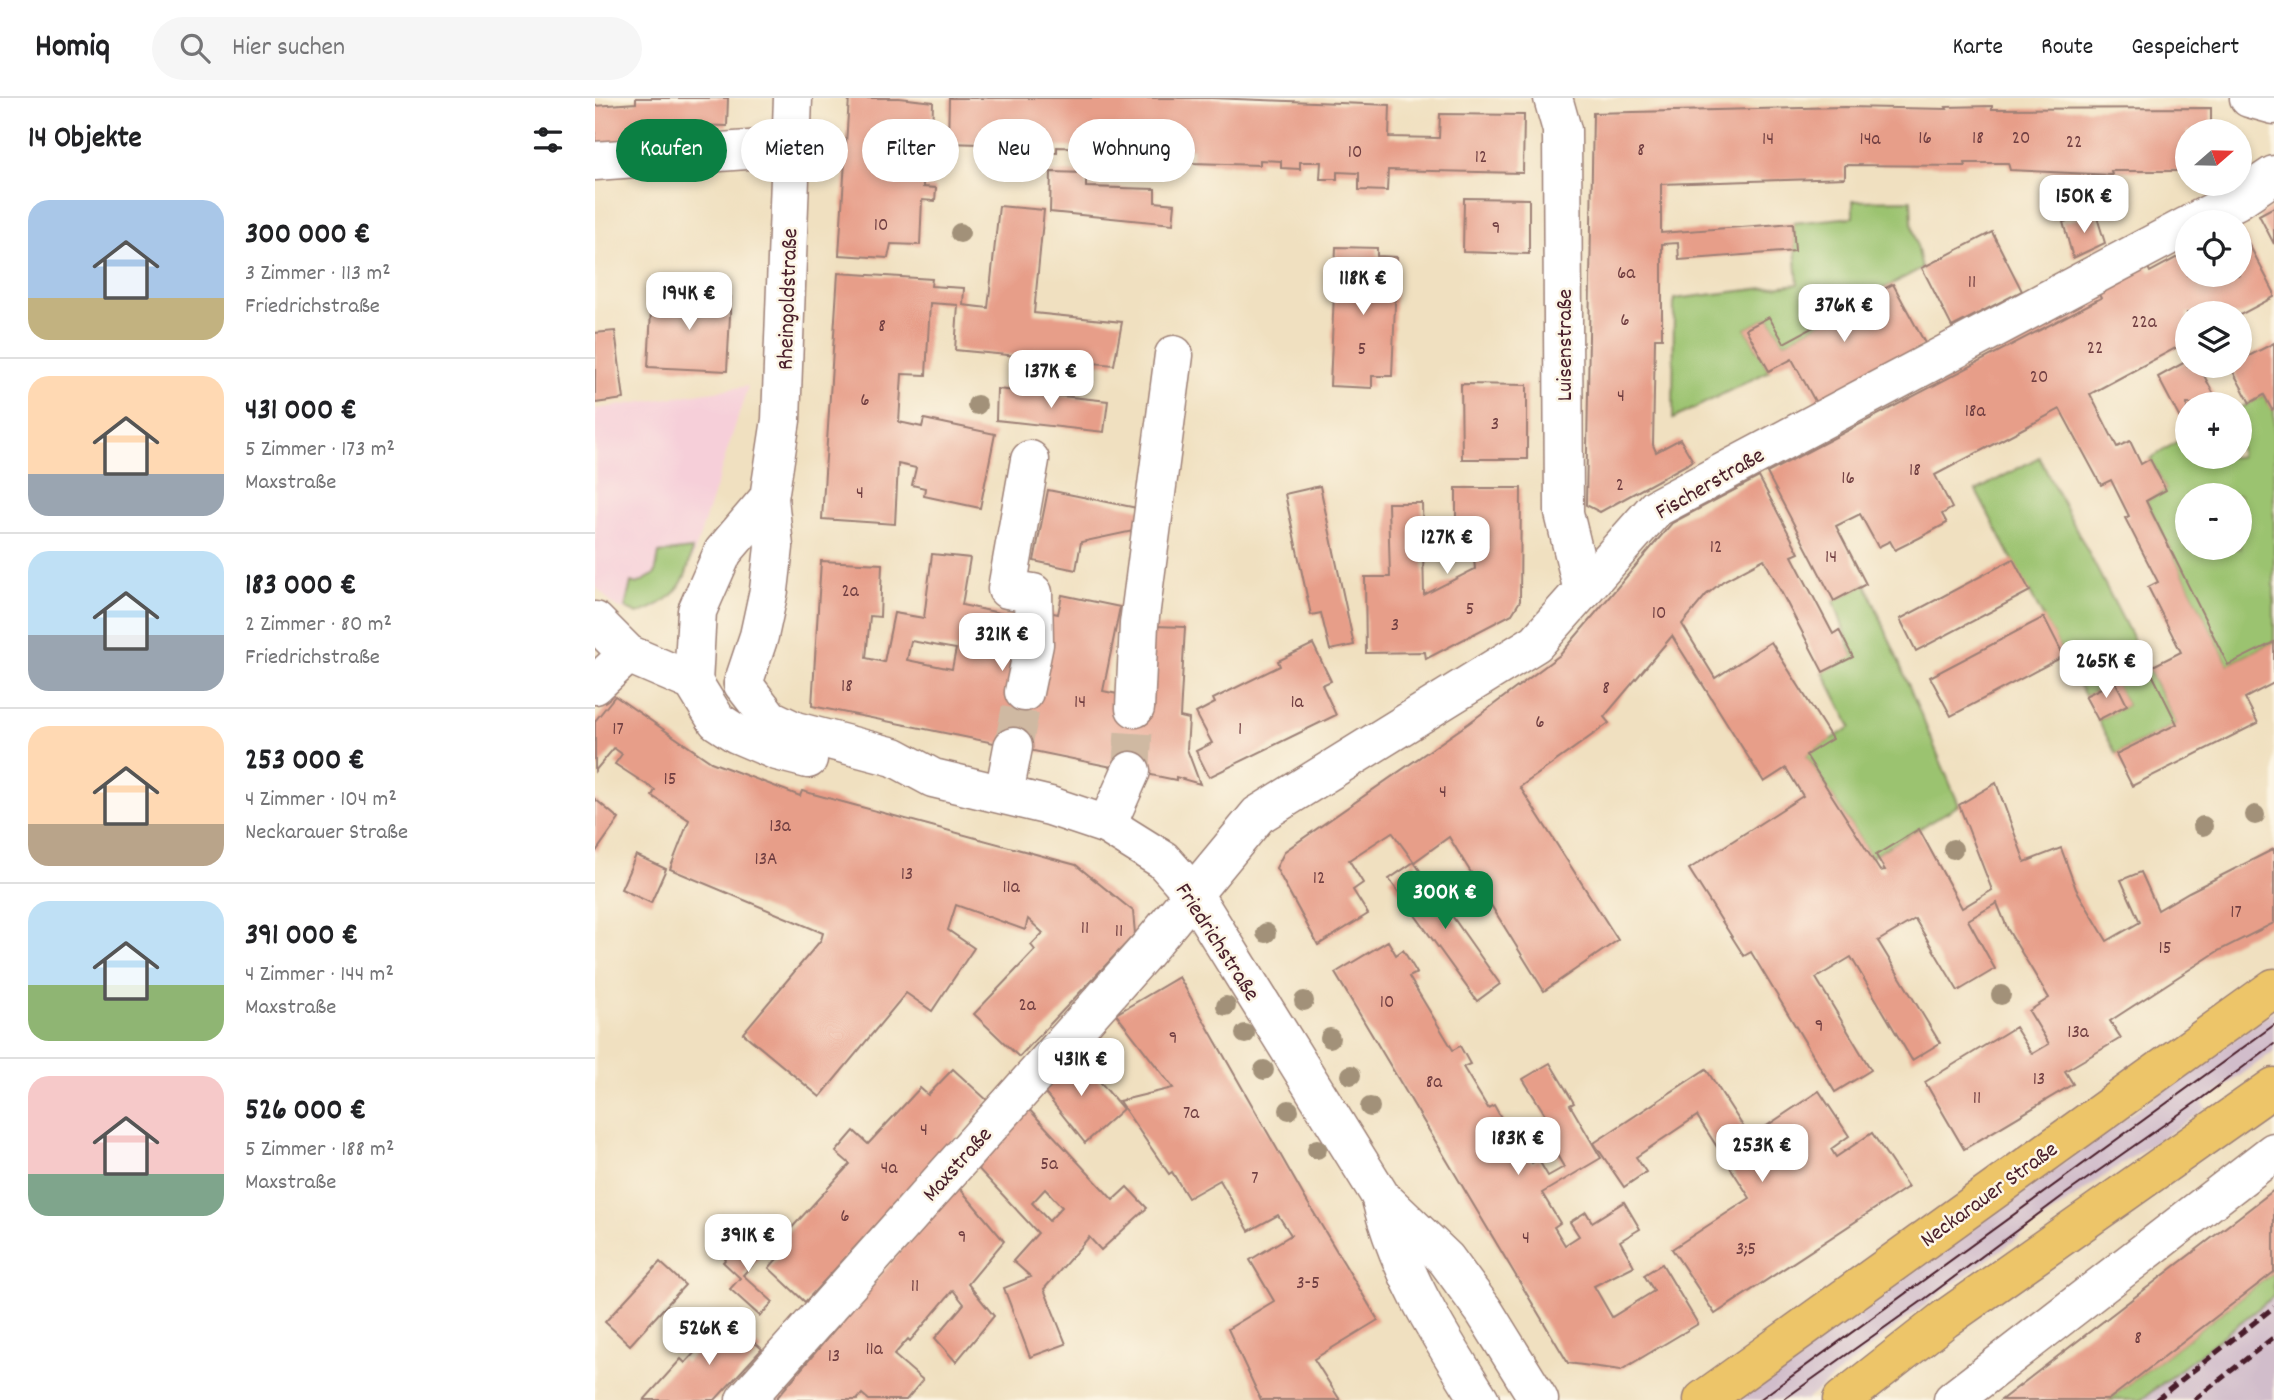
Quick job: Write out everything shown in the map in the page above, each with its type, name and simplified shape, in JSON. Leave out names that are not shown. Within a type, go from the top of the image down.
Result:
[{"type":"main road","name":"Neckarauer Straße","points":[[1703,1400],[2274,988]]},
{"type":"main road","points":[[1842,1400],[1945,1319],[2274,1087]]},
{"type":"street","name":"Rheingoldstraße","points":[[792,119],[793,98]]},
{"type":"street","name":"Luisenstraße","points":[[1553,98],[1562,130],[1563,513],[1583,591]]},
{"type":"street","points":[[2249,98],[2274,105]]},
{"type":"street","points":[[595,162],[741,151]]},
{"type":"street","points":[[2217,210],[2274,175]]},
{"type":"street","name":"Rheingoldstraße","points":[[743,684],[759,636],[769,590],[774,547],[768,498],[781,420],[789,182]]},
{"type":"street","name":"Fischerstraße","points":[[1193,894],[1258,815],[1536,643],[1655,508],[2175,232]]},
{"type":"street","points":[[1135,708],[1139,625],[1174,355]]},
{"type":"street","points":[[1024,691],[1034,644],[1033,593],[1007,589],[1030,460]]},
{"type":"street","points":[[693,682],[697,611],[723,552],[768,498]]},
{"type":"street","points":[[595,621],[628,654],[693,682],[743,684]]},
{"type":"street","points":[[595,685],[628,654]]},
{"type":"street","name":"Friedrichstraße","points":[[693,682],[717,721],[737,734],[777,751],[899,781],[933,778]]},
{"type":"street","name":"Friedrichstraße","points":[[743,684],[770,719],[795,731],[894,757],[933,778],[1004,794],[1107,825],[1163,860],[1193,894],[1381,1197],[1446,1259],[1547,1398]]},
{"type":"street","points":[[1004,794],[1013,747]]},
{"type":"street","points":[[1107,825],[1131,771]]},
{"type":"street","name":"Maxstraße","points":[[745,1400],[1136,962],[1193,894]]},
{"type":"street","points":[[1953,1400],[2274,1152]]},
{"type":"street","name":"Friedrichstraße","points":[[1381,1197],[1401,1262],[1440,1335],[1480,1400]]},
{"type":"shaded area","points":[[748,386],[694,554],[681,584],[658,607],[637,614],[615,607],[595,586],[595,409]]},
{"type":"shaded area","points":[[2274,1010],[2274,1051],[2203,1103],[2206,1109],[2114,1169],[1980,1265],[1901,1323],[1806,1400],[1737,1400]]},
{"type":"shaded area","points":[[2274,1296],[2274,1400],[2141,1400]]},
{"type":"green space","points":[[1911,200],[1912,223],[1922,268],[1784,343],[1769,317],[1746,329],[1769,371],[1673,419],[1674,299],[1798,284],[1793,223],[1853,217],[1853,201]]},
{"type":"green space","points":[[2264,395],[2274,409],[2274,642],[2228,665],[2176,560],[2252,560],[2252,483],[2175,483],[2175,559],[2146,501],[2166,490],[2150,459],[2175,443],[2175,469],[2252,469],[2252,402]]},
{"type":"green space","points":[[2039,457],[2177,724],[2116,754],[2098,720],[2127,705],[2115,682],[2085,696],[1976,491]]},
{"type":"green space","points":[[692,549],[686,573],[676,591],[660,604],[637,614],[625,608],[631,582],[637,584],[655,574],[659,553]]},
{"type":"green space","points":[[1866,584],[1959,805],[1871,857],[1806,755],[1851,727],[1823,672],[1853,656],[1834,601]]},
{"type":"green space","points":[[2274,1272],[2274,1296],[2141,1400],[2108,1400]]},
{"type":"building","points":[[636,98],[728,98],[727,126],[727,119],[616,119],[616,149],[595,150],[595,106],[636,103]]},
{"type":"building","points":[[849,98],[899,98],[933,102],[933,119],[862,119],[862,182],[923,182],[923,187],[936,188],[935,201],[922,200],[920,245],[891,244],[888,258],[839,255],[844,182],[848,182]]},
{"type":"building","points":[[949,98],[1211,98],[1390,105],[1389,137],[1439,138],[1440,114],[1524,115],[1523,173],[1388,170],[1387,191],[1359,190],[1359,173],[1337,172],[1337,179],[1320,179],[1321,162],[1300,162],[1300,169],[1281,168],[1281,161],[1260,160],[1260,165],[1195,163],[1195,119],[1068,119],[1068,147],[1057,147],[1057,153],[1054,153],[1054,119],[973,119],[973,144],[959,143],[959,119],[949,119]]},
{"type":"building","points":[[1845,107],[1947,109],[1946,107],[2211,108],[2211,119],[2175,119],[2175,171],[2111,171],[2112,175],[2010,170],[2008,163],[1965,163],[1966,166],[1845,165],[1845,178],[1661,184],[1661,233],[1793,223],[1795,251],[1679,260],[1678,243],[1662,244],[1662,338],[1655,338],[1653,445],[1656,452],[1680,439],[1693,461],[1600,512],[1586,505],[1593,113]]},
{"type":"building","points":[[1054,172],[1068,172],[1068,182],[1086,182],[1086,187],[1155,189],[1155,202],[1175,204],[1173,224],[1050,212],[1051,182],[1054,182]]},
{"type":"building","points":[[1464,198],[1529,199],[1529,254],[1463,252]]},
{"type":"building","points":[[999,206],[1044,210],[1034,313],[1122,322],[1114,365],[955,350],[958,305],[930,303],[926,375],[902,374],[899,422],[922,427],[924,419],[995,434],[980,508],[924,496],[925,488],[912,485],[916,468],[898,464],[895,524],[822,519],[838,273],[932,279],[931,286],[964,288],[963,305],[988,308]]},
{"type":"building","points":[[2274,207],[2274,244],[2259,215]]},
{"type":"building","points":[[2096,214],[2105,243],[2073,258],[2063,222]]},
{"type":"building","points":[[1992,232],[2022,291],[1952,327],[1922,268]]},
{"type":"building","points":[[1336,247],[1377,248],[1377,256],[1397,257],[1392,376],[1372,376],[1372,388],[1330,386]]},
{"type":"building","points":[[2252,250],[2274,292],[2274,297],[2252,309],[2252,301],[2175,301],[2175,348],[2090,394],[2117,447],[2130,441],[2141,464],[2150,459],[2166,490],[2146,501],[2228,665],[2274,642],[2274,683],[2245,698],[2258,723],[2132,786],[2116,754],[2177,724],[2149,668],[2181,652],[2148,587],[2158,582],[2125,518],[2129,516],[2111,480],[2101,485],[2060,409],[1935,475],[1952,508],[1942,514],[1947,523],[1919,538],[1895,550],[1890,541],[1878,547],[1860,514],[1836,526],[1866,584],[1834,601],[1767,473],[2101,298],[2095,288],[2145,262],[2150,272],[2175,258],[2175,287],[2252,287]]},
{"type":"building","points":[[1893,284],[1926,345],[1817,405],[1792,359],[1769,371],[1746,329],[1769,317],[1784,343]]},
{"type":"building","points":[[652,293],[731,297],[727,371],[648,367]]},
{"type":"building","points":[[615,331],[624,399],[595,403],[595,333]]},
{"type":"building","points":[[2274,343],[2272,410],[2264,395],[2252,402],[2252,392],[2244,392],[2236,378],[2252,378],[2252,354]]},
{"type":"building","points":[[2175,368],[2175,378],[2205,378],[2213,392],[2175,392],[2175,409],[2158,377]]},
{"type":"building","points":[[1461,384],[1527,385],[1527,459],[1462,459]]},
{"type":"building","points":[[997,389],[1108,401],[1104,432],[996,420]]},
{"type":"building","points":[[1759,477],[1799,553],[1792,556],[1833,634],[1839,630],[1853,657],[1823,672],[1764,559],[1723,581],[1706,595],[1682,624],[1715,678],[1771,642],[1832,739],[1806,755],[1880,871],[1885,870],[1876,855],[1919,829],[1962,908],[1992,890],[1959,805],[1996,783],[2025,862],[2061,848],[2076,889],[2107,941],[2140,922],[2121,880],[2141,872],[2158,910],[2274,849],[2274,923],[2218,951],[2110,1021],[2121,1038],[2065,1071],[2073,1084],[1964,1149],[1925,1082],[2015,1027],[2032,1054],[2049,1044],[2029,1011],[2049,998],[2008,930],[1997,903],[1968,920],[1995,969],[1958,991],[1915,919],[1878,941],[1940,1043],[1912,1060],[1851,957],[1816,978],[1871,1070],[1835,1092],[1751,952],[1744,956],[1689,869],[1803,796],[1786,768],[1764,782],[1672,636],[1604,717],[1609,723],[1520,787],[1618,940],[1544,991],[1449,837],[1414,862],[1392,832],[1349,860],[1363,883],[1353,890],[1368,914],[1318,945],[1276,868],[1285,851],[1469,723],[1560,655],[1672,523]]},
{"type":"building","points":[[1320,486],[1354,645],[1330,650],[1321,613],[1311,615],[1285,494]]},
{"type":"building","points":[[1456,488],[1521,488],[1520,601],[1512,614],[1426,659],[1425,652],[1366,653],[1365,577],[1390,577],[1388,503],[1422,503],[1424,595],[1475,569],[1474,559],[1456,559]]},
{"type":"building","points":[[1048,490],[1142,509],[1138,530],[1081,542],[1076,570],[1034,561]]},
{"type":"building","points":[[932,554],[970,558],[962,605],[1023,618],[1045,611],[1058,614],[1062,595],[1120,607],[1103,691],[1122,695],[1154,626],[1185,627],[1180,717],[1189,719],[1187,749],[1200,784],[1176,777],[1176,780],[812,706],[821,561],[882,564],[880,617],[870,616],[866,658],[884,662],[894,613],[924,618]],"holes":[[[911,641],[956,649],[952,669],[907,660]]]},
{"type":"building","points":[[2013,559],[2030,591],[1916,651],[1900,619]]},
{"type":"building","points":[[2044,617],[2064,656],[1951,716],[1930,677]]},
{"type":"building","points":[[1313,644],[1331,681],[1322,685],[1336,715],[1209,777],[1196,751],[1212,743],[1196,713],[1215,703],[1213,699],[1280,666],[1278,661]]},
{"type":"building","points":[[2115,681],[2127,705],[2098,720],[2085,696]]},
{"type":"building","points":[[615,696],[711,762],[800,796],[802,791],[1076,865],[1133,911],[1135,934],[1019,1057],[974,1014],[1035,950],[1031,945],[1043,933],[1028,919],[1025,930],[956,905],[948,930],[974,948],[932,1011],[906,993],[820,1097],[743,1033],[821,940],[823,933],[670,869],[689,820],[652,796],[655,790],[615,764],[622,754],[614,748],[595,771],[595,721]]},
{"type":"building","points":[[595,799],[619,819],[595,853]]},
{"type":"building","points":[[636,855],[666,869],[651,903],[621,889]]},
{"type":"building","points":[[1414,862],[1500,984],[1477,1001],[1389,879]]},
{"type":"building","points":[[1388,941],[1396,955],[1403,950],[1417,973],[1409,977],[1453,1050],[1460,1046],[1470,1064],[1463,1067],[1488,1108],[1494,1105],[1504,1123],[1498,1126],[1508,1143],[1548,1119],[1523,1079],[1550,1063],[1574,1103],[1570,1105],[1601,1158],[1542,1193],[1560,1223],[1554,1227],[1565,1245],[1579,1236],[1570,1222],[1586,1212],[1592,1222],[1624,1202],[1640,1229],[1620,1241],[1634,1266],[1594,1286],[1612,1317],[1654,1291],[1644,1275],[1662,1264],[1698,1324],[1621,1370],[1568,1363],[1335,973]],"holes":[[[1550,1143],[1564,1167],[1548,1176],[1538,1159],[1532,1163],[1528,1156]]]},
{"type":"building","points":[[1179,977],[1378,1320],[1314,1359],[1340,1400],[1261,1400],[1228,1329],[1274,1301],[1250,1260],[1291,1235],[1278,1215],[1249,1231],[1220,1180],[1188,1198],[1119,1101],[1173,1088],[1116,1014]]},
{"type":"building","points":[[1074,1051],[1123,1109],[1085,1143],[1041,1088]]},
{"type":"building","points":[[953,1069],[988,1101],[805,1302],[769,1268],[784,1251],[777,1244],[850,1164],[836,1152],[854,1131],[868,1144],[920,1088],[928,1095]]},
{"type":"building","points":[[1706,1069],[1750,1137],[1819,1091],[1849,1136],[1831,1149],[1836,1157],[1872,1133],[1908,1187],[1715,1314],[1672,1249],[1750,1198],[1697,1116],[1636,1157],[1646,1172],[1624,1187],[1594,1143]]},
{"type":"building","points":[[1026,1106],[1113,1200],[1127,1187],[1147,1208],[1101,1250],[1089,1237],[1044,1289],[1066,1344],[1030,1357],[1004,1288],[1031,1277],[1013,1261],[1038,1233],[974,1164]],"holes":[[[1045,1189],[1062,1207],[1049,1221],[1032,1203]]]},
{"type":"building","points":[[957,1185],[1004,1241],[968,1284],[994,1316],[956,1362],[935,1338],[964,1304],[953,1290],[910,1341],[908,1339],[894,1355],[923,1380],[906,1400],[869,1400],[862,1394],[857,1400],[775,1400]]},
{"type":"building","points":[[2274,1190],[2274,1272],[2108,1400],[2001,1400]]},
{"type":"building","points":[[748,1234],[766,1250],[743,1275],[773,1302],[760,1316],[730,1289],[740,1278],[723,1262]]},
{"type":"building","points":[[660,1262],[685,1285],[630,1345],[605,1322]]},
{"type":"building","points":[[727,1318],[762,1349],[715,1400],[644,1400],[681,1359],[685,1363]]},
{"type":"tunnel","points":[[1013,747],[1024,692]]},
{"type":"tunnel","points":[[1131,771],[1135,708]]},
{"type":"tram line","points":[[1759,1400],[2274,1025]]},
{"type":"tram line","points":[[1783,1400],[2274,1044]]},
{"type":"railway","points":[[2156,1400],[2274,1307]]},
{"type":"railway","points":[[2194,1400],[2274,1337]]}]
